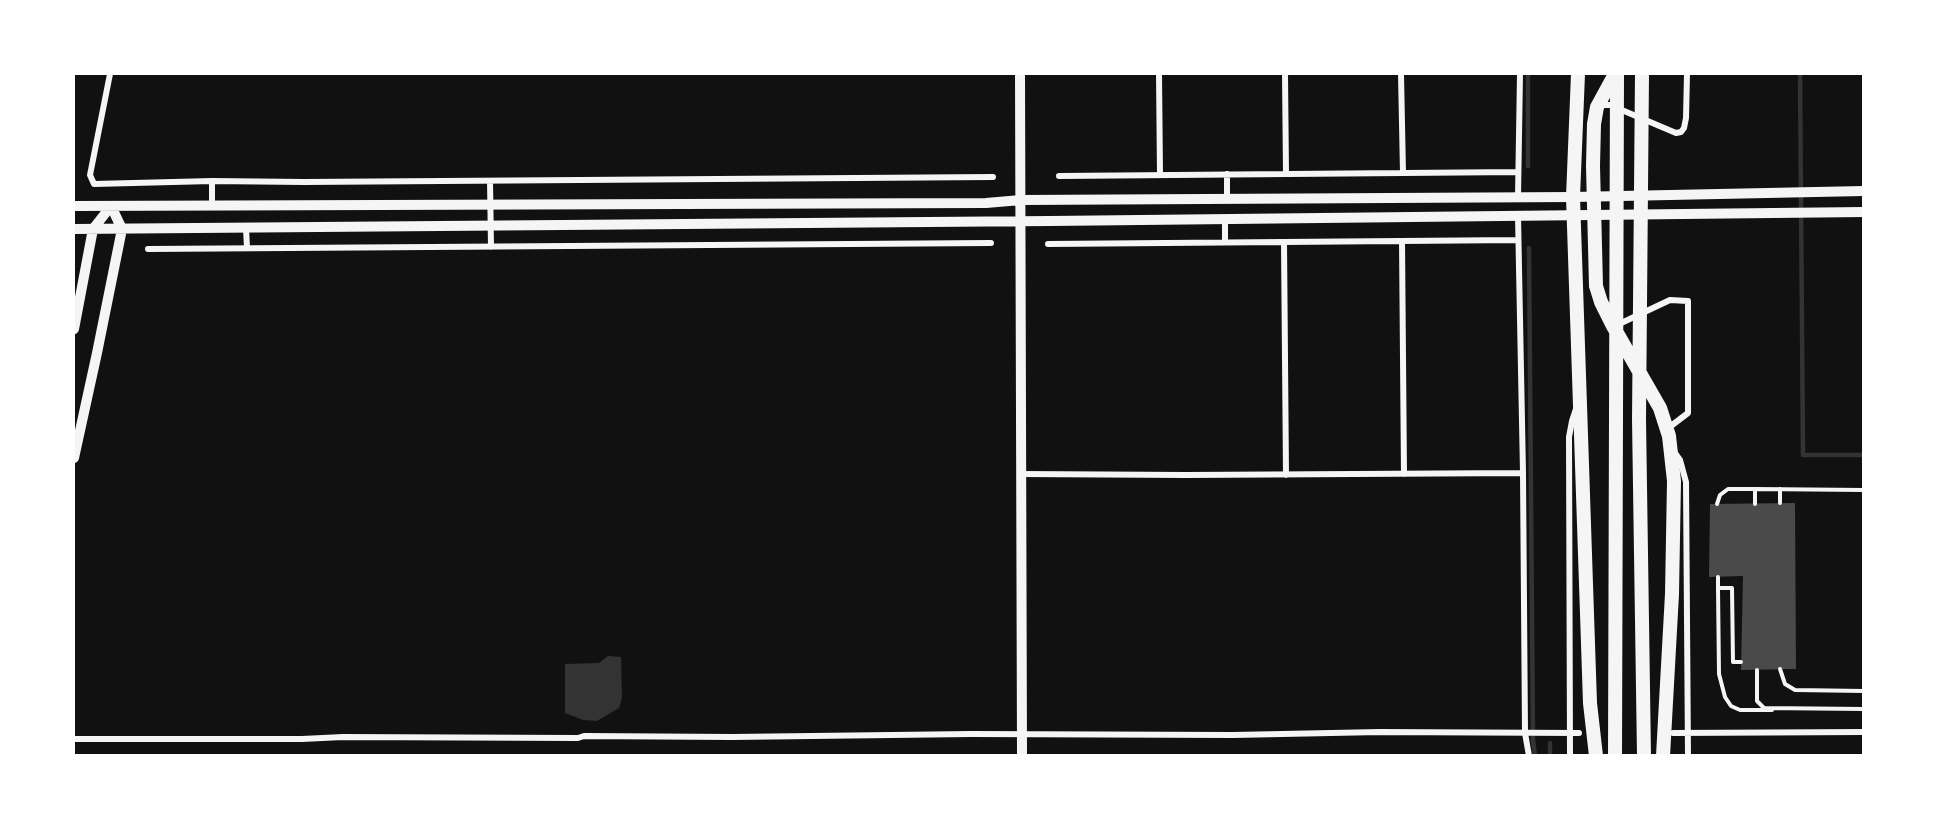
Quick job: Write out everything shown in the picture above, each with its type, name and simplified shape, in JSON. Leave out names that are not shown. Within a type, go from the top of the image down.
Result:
[{"type":"highway","points":[[1578,74],[1572,197],[1590,703],[1596,756]]},
{"type":"highway","points":[[1616,74],[1597,107],[1594,124],[1593,196],[1596,286],[1613,326],[1660,408],[1671,446],[1674,481],[1672,594],[1664,756]]},
{"type":"highway","points":[[1615,756],[1616,74]]},
{"type":"highway","points":[[1642,74],[1639,419],[1644,756]]},
{"type":"street","points":[[110,74],[92,166],[91,180],[94,184],[212,181],[993,177]]},
{"type":"street","points":[[1020,74],[1022,756]]},
{"type":"street","points":[[1159,74],[1160,175]]},
{"type":"street","points":[[1285,74],[1286,174]]},
{"type":"street","points":[[1401,74],[1403,173]]},
{"type":"street","points":[[1518,197],[1520,74]]},
{"type":"street","points":[[1597,107],[1610,105],[1676,133],[1681,132],[1686,118],[1686,76]]},
{"type":"street","points":[[1059,176],[1518,172]]},
{"type":"street","points":[[1227,174],[1227,198]]},
{"type":"street","points":[[490,180],[490,247]]},
{"type":"street","points":[[212,181],[212,205]]},
{"type":"street","points":[[74,206],[986,203],[1021,200],[1572,197],[1863,191]]},
{"type":"street","points":[[74,458],[122,229],[111,206]]},
{"type":"street","points":[[74,329],[93,229],[111,206]]},
{"type":"street","points":[[74,229],[1021,222],[1863,212]]},
{"type":"street","points":[[1518,216],[1525,733],[1529,756]]},
{"type":"street","points":[[1225,219],[1225,242]]},
{"type":"street","points":[[246,228],[247,248]]},
{"type":"street","points":[[1048,244],[1518,240]]},
{"type":"street","points":[[1402,241],[1404,474]]},
{"type":"street","points":[[1284,242],[1286,475]]},
{"type":"street","points":[[148,249],[991,243]]},
{"type":"street","points":[[1613,326],[1670,300],[1688,301],[1688,413],[1667,429]]},
{"type":"street","points":[[1570,756],[1569,438],[1580,399]]},
{"type":"street","points":[[1671,446],[1680,460],[1686,482],[1688,756]]},
{"type":"street","points":[[1021,474],[1523,473]]},
{"type":"street","points":[[1673,733],[1863,732]]},
{"type":"street","points":[[74,739],[1579,733]]},
{"type":"lane","points":[[1717,504],[1720,495],[1728,489],[1863,490]]},
{"type":"lane","points":[[1755,489],[1755,504]]},
{"type":"lane","points":[[1780,489],[1780,503]]},
{"type":"lane","points":[[1718,577],[1719,674],[1722,691],[1731,706],[1740,710],[1863,710]]},
{"type":"lane","points":[[1718,588],[1732,588],[1733,662],[1741,662]]},
{"type":"lane","points":[[1780,669],[1785,684],[1795,690],[1863,691]]},
{"type":"lane","points":[[1757,670],[1757,701],[1764,708],[1772,710]]},
{"type":"shaded area","points":[[608,656],[621,657],[622,698],[619,708],[597,721],[583,720],[565,713],[565,664],[599,663]]},
{"type":"building","points":[[1795,503],[1796,669],[1741,670],[1743,576],[1709,577],[1710,504]]},
{"type":"waterway","points":[[1528,74],[1528,166]]},
{"type":"waterway","points":[[1800,74],[1803,455],[1864,455]]},
{"type":"waterway","points":[[1529,248],[1533,740],[1535,756]]},
{"type":"waterway","points":[[1550,743],[1550,756]]}]
